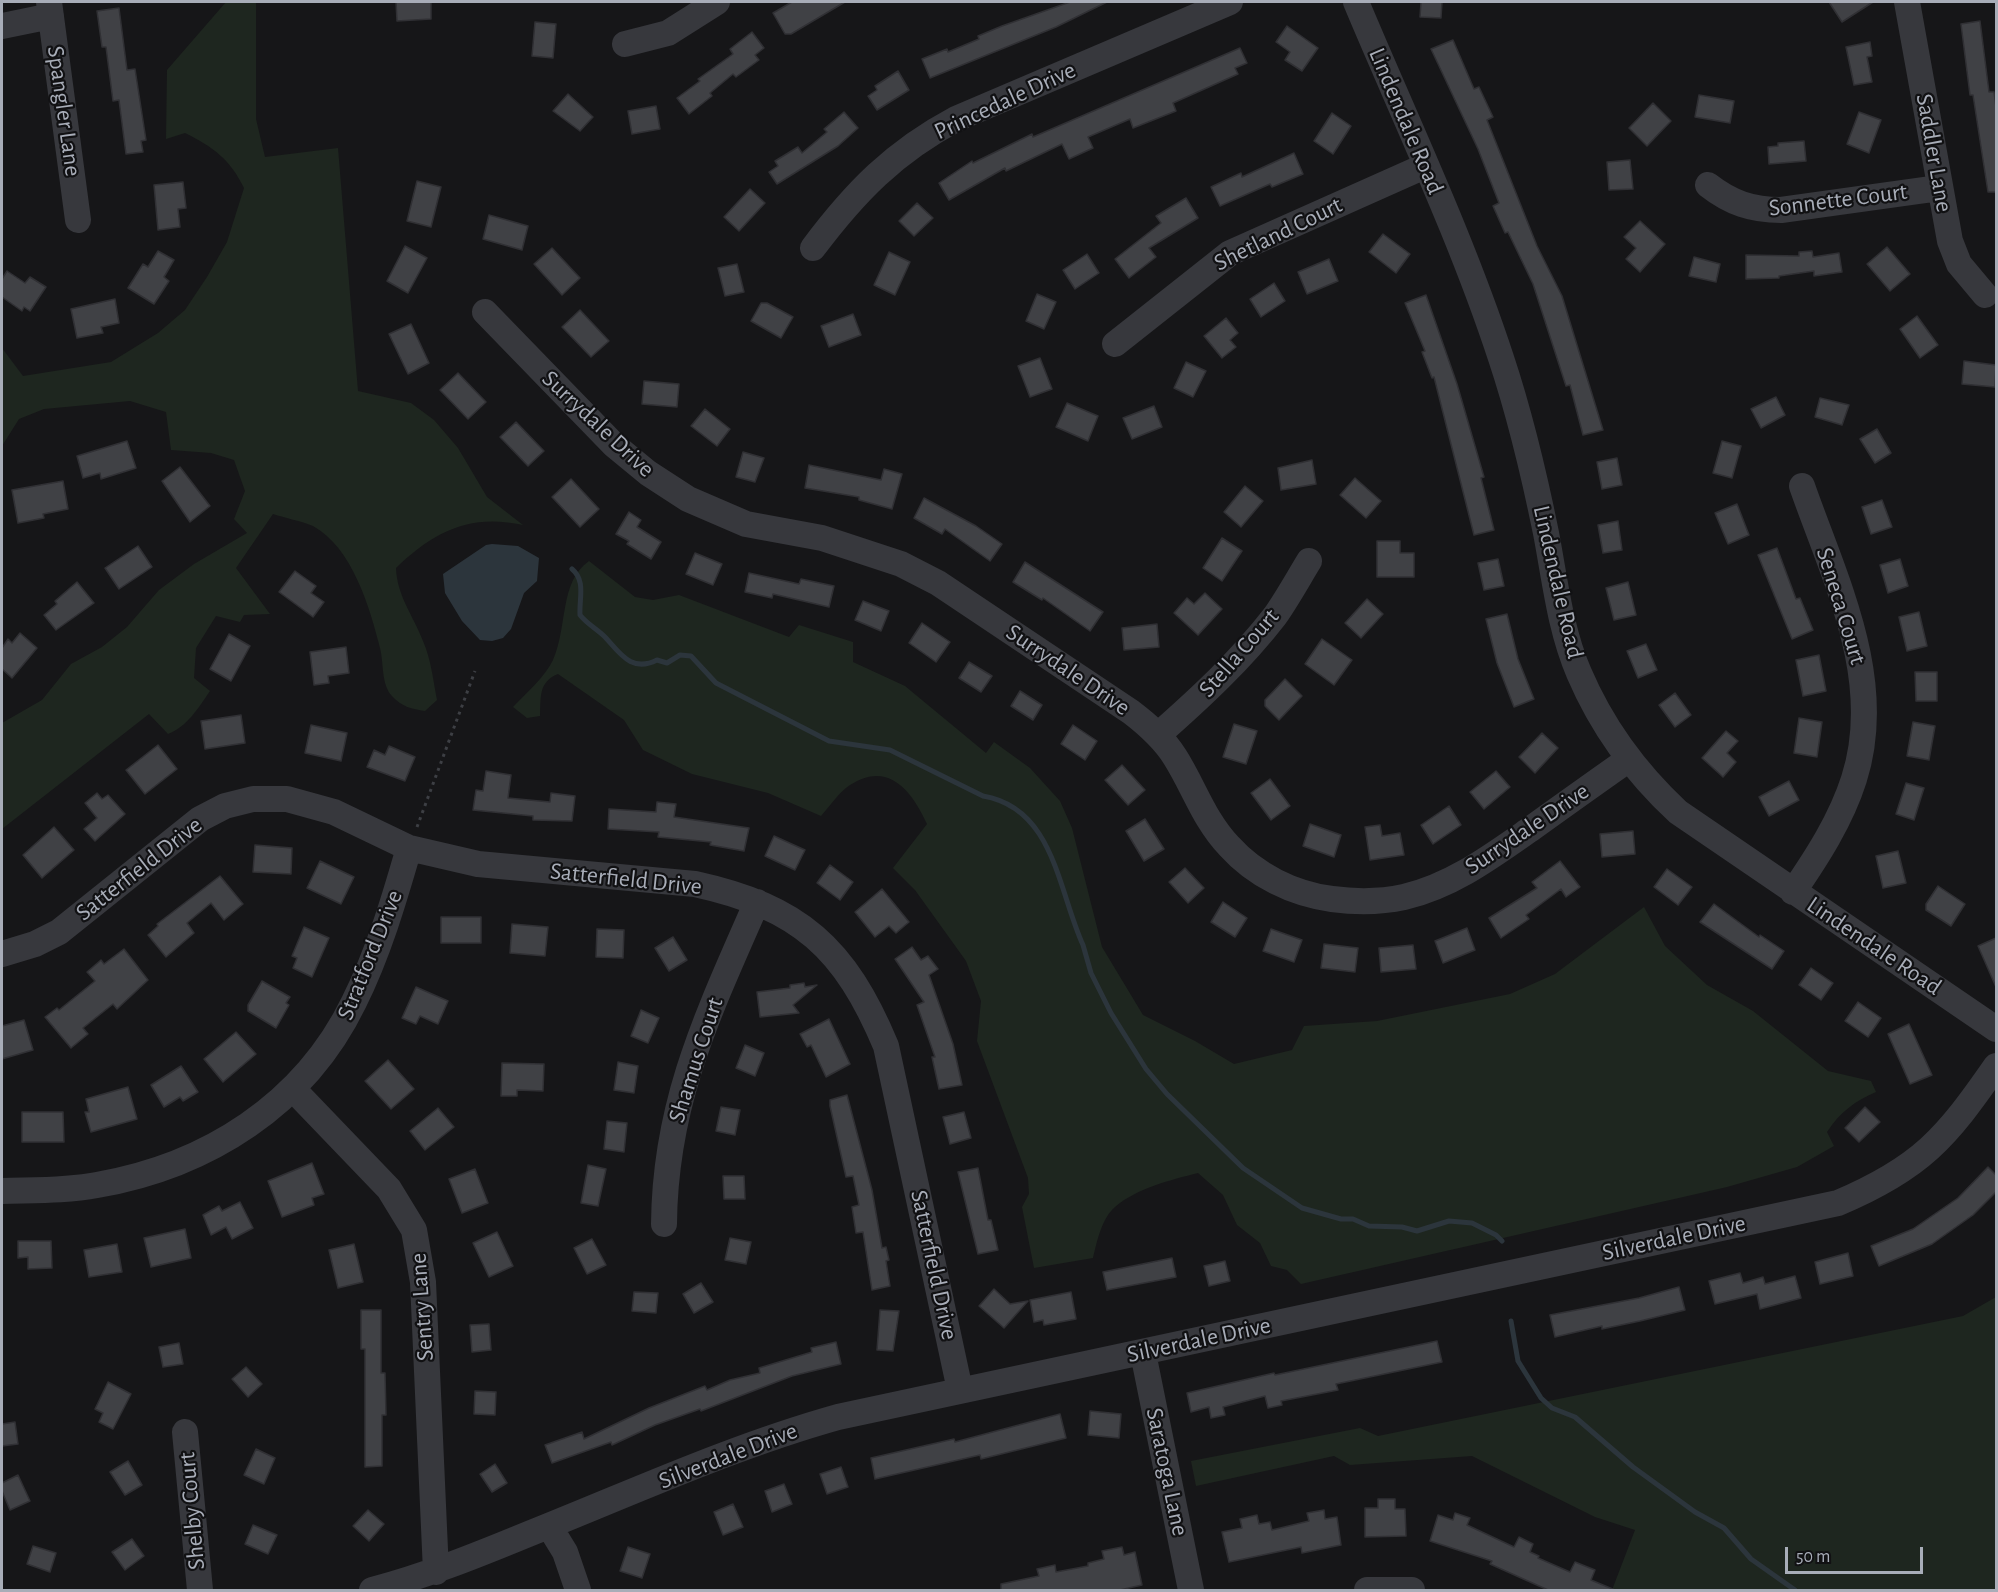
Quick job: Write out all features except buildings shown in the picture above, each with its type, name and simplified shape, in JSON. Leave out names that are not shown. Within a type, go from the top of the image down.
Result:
[{"type":"street","points":[[625,44],[668,33],[717,2]]},
{"type":"street","name":"Princedale Drive","points":[[813,248],[843,208],[878,172],[905,149],[932,132],[956,119],[1230,2]]},
{"type":"street","name":"Lindendale Road","points":[[1356,2],[1462,253],[1510,387],[1534,476],[1566,634],[1591,700],[1629,759],[1652,788],[1678,812],[1996,1029]]},
{"type":"street","name":"Saddler Lane","points":[[1907,2],[1950,241],[1959,264],[1984,295]]},
{"type":"street","points":[[2,26],[50,9]]},
{"type":"street","name":"Spangler Lane","points":[[50,9],[78,220]]},
{"type":"street","name":"Shetland Court","points":[[1114,344],[1230,253],[1425,166]]},
{"type":"street","name":"Sonnette Court","points":[[1708,185],[1723,197],[1742,206],[1761,210],[1781,210],[1939,188]]},
{"type":"street","name":"Surrydale Drive","points":[[485,312],[614,445],[648,473],[688,499],[746,524],[822,538],[901,564],[938,583],[1131,712],[1158,735],[1175,757],[1211,826],[1230,848],[1251,867],[1301,894],[1342,900],[1377,901],[1404,897],[1460,875],[1629,759]]},
{"type":"street","name":"Seneca Court","points":[[1793,892],[1834,826],[1854,778],[1862,744],[1864,709],[1862,674],[1855,639],[1802,486]]},
{"type":"street","name":"Stella Court","points":[[1158,735],[1200,698],[1239,658],[1275,615],[1309,561]]},
{"type":"street","name":"Satterfield Drive","points":[[2,954],[35,944],[59,932],[200,819],[225,806],[269,798],[311,803],[410,848],[478,864],[695,884],[729,891],[757,902],[786,916],[829,950],[851,975],[886,1046],[960,1390]]},
{"type":"street","name":"Stratford Drive","points":[[2,1191],[95,1186],[136,1177],[177,1164],[228,1140],[265,1114],[293,1089],[318,1060],[354,1003],[370,965],[410,848]]},
{"type":"street","name":"Shamus Court","points":[[664,1224],[665,1178],[679,1100],[708,1015],[757,902]]},
{"type":"street","name":"Silverdale Drive","points":[[372,1590],[436,1572],[788,1431],[960,1390],[1143,1353],[1838,1203],[1898,1174],[1928,1152],[1956,1123],[1996,1066]]},
{"type":"street","name":"Sentry Lane","points":[[293,1089],[389,1189],[414,1230],[423,1282],[436,1572]]},
{"type":"street","name":"Saratoga Lane","points":[[1143,1353],[1191,1590]]},
{"type":"street","name":"Shelby Court","points":[[185,1432],[200,1590]]},
{"type":"street","points":[[549,1526],[564,1552],[578,1590]]},
{"type":"street","points":[[1367,1590],[1412,1590]]},
{"type":"path","points":[[410,848],[475,672]]},
{"type":"shaded area","points":[[226,2],[256,2],[256,119],[265,157],[338,148],[358,391],[411,403],[434,420],[458,448],[487,497],[523,525],[486,522],[454,528],[424,544],[396,568],[402,597],[423,641],[432,670],[437,700],[425,711],[403,705],[388,691],[384,680],[380,648],[365,597],[349,563],[339,548],[313,526],[273,514],[236,568],[270,614],[244,615],[240,622],[216,616],[196,648],[194,678],[210,691],[192,716],[181,727],[168,734],[149,714],[2,829],[2,723],[42,700],[71,664],[102,647],[127,627],[159,590],[194,564],[247,533],[234,519],[245,491],[234,460],[211,453],[171,450],[166,412],[130,401],[44,409],[19,419],[2,446],[2,348],[23,376],[111,362],[158,333],[185,310],[227,242],[244,188],[239,178],[220,155],[195,138],[185,133],[166,139],[167,70]]},
{"type":"shaded area","points":[[486,545],[518,546],[539,558],[537,581],[524,593],[511,629],[503,638],[492,641],[480,640],[462,621],[445,593],[443,574]]},
{"type":"shaded area","points":[[589,561],[635,597],[653,600],[679,595],[789,637],[799,625],[853,642],[853,662],[905,686],[986,753],[994,742],[1030,768],[1060,801],[1072,828],[1102,947],[1143,1015],[1234,1064],[1292,1050],[1304,1026],[1377,1021],[1510,994],[1555,974],[1644,907],[1665,946],[1707,985],[1753,1011],[1828,1071],[1871,1081],[1876,1092],[1849,1108],[1832,1125],[1827,1132],[1834,1146],[1797,1167],[1727,1187],[1301,1284],[1287,1270],[1271,1266],[1260,1243],[1237,1225],[1223,1195],[1198,1173],[1144,1190],[1115,1207],[1103,1223],[1093,1258],[1034,1268],[1022,1207],[1029,1194],[1028,1178],[977,1041],[981,1001],[966,961],[915,890],[893,868],[927,824],[914,800],[897,783],[887,778],[876,776],[864,778],[850,785],[838,795],[821,816],[768,793],[692,774],[643,750],[624,720],[558,674],[547,681],[544,686],[540,716],[527,718],[513,707],[550,666],[558,647],[568,593],[579,570]]},
{"type":"shaded area","points":[[1996,1297],[1996,1590],[1612,1590],[1635,1530],[1595,1517],[1472,1456],[1350,1465],[1334,1456],[1196,1486],[1191,1461],[1360,1428],[1378,1436],[1963,1316]]},
{"type":"waterway","points":[[572,569],[580,584],[580,615],[621,655],[633,663],[640,664],[657,660],[667,663],[680,655],[691,656],[716,683],[829,741],[890,750],[983,796],[1007,804],[1025,817],[1039,834],[1050,854],[1091,973],[1111,1013],[1146,1069],[1167,1094],[1243,1168],[1302,1208],[1341,1219],[1353,1219],[1369,1226],[1402,1227],[1417,1231],[1449,1221],[1472,1223],[1496,1235],[1502,1241]]},
{"type":"waterway","points":[[1511,1321],[1518,1361],[1541,1398],[1552,1408],[1575,1417],[1633,1467],[1695,1512],[1724,1528],[1751,1559],[1795,1590]]}]
